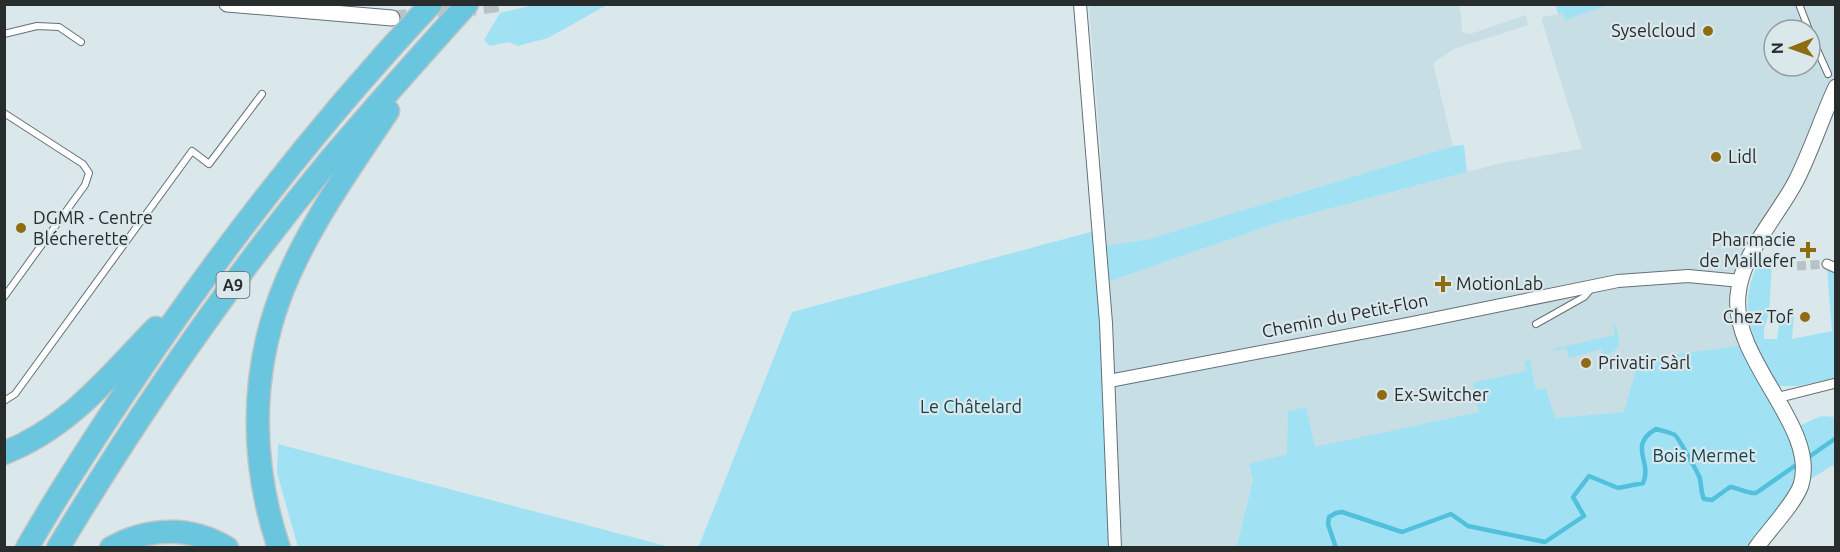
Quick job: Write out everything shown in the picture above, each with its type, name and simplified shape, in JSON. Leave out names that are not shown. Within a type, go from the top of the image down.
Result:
[{"type":"highway","name":"A9","points":[[27,548],[117,404],[209,273],[308,146],[431,4]]},
{"type":"highway","name":"A9","points":[[58,548],[140,417],[231,287],[329,162],[467,4]]},
{"type":"highway","points":[[279,548],[260,473],[257,430],[259,388],[264,352],[271,325],[285,286],[314,227],[433,42]]},
{"type":"highway","points":[[4,453],[39,437],[75,411],[209,273]]},
{"type":"highway","points":[[111,548],[144,534],[175,531],[200,536],[227,548]]},
{"type":"street","points":[[227,4],[392,18]]},
{"type":"street","points":[[1080,4],[1106,323],[1115,548]]},
{"type":"street","points":[[1756,548],[1789,505],[1801,485],[1803,463],[1799,443],[1747,345],[1740,326],[1737,304],[1741,281],[1752,252],[1797,179],[1832,80]]},
{"type":"street","name":"Chemin du Petit-Flon","points":[[1109,381],[1618,281],[1688,276],[1741,281]]},
{"type":"street","points":[[1776,399],[1836,383]]},
{"type":"lane","points":[[4,34],[37,26],[59,27],[81,42]]},
{"type":"lane","points":[[1822,59],[1832,80]]},
{"type":"lane","points":[[4,401],[15,394],[192,151],[209,164],[262,93]]},
{"type":"lane","points":[[4,113],[83,165],[89,173],[85,185],[4,297]]},
{"type":"lane","points":[[1536,324],[1584,297],[1593,286]]},
{"type":"shaded area","points":[[1458,4],[1462,32],[1470,34],[1526,15],[1528,25],[1454,49],[1433,63],[1453,146],[1149,239],[1099,247],[1101,156],[1089,5]]},
{"type":"shaded area","points":[[1556,5],[1835,5],[1835,87],[1745,269],[1747,345],[1624,412],[1545,419],[1253,480],[1236,547],[1115,547],[1102,284],[1276,223],[1501,163],[1582,149],[1542,21],[1543,17],[1558,14]]},
{"type":"green space","points":[[538,4],[607,5],[548,38],[518,46],[508,42],[490,46],[484,40],[500,13]]},
{"type":"green space","points":[[1565,4],[1608,5],[1565,20],[1563,12],[1558,14],[1556,7]]},
{"type":"green space","name":"Le Châtelard","points":[[1464,145],[1467,172],[1276,223],[1102,284],[1115,547],[698,548],[792,312],[1098,230],[1099,247],[1149,239],[1453,146]]},
{"type":"green space","points":[[1758,263],[1772,264],[1769,314],[1764,328],[1764,339],[1777,339],[1780,316],[1794,317],[1792,339],[1832,331],[1827,269],[1835,273],[1835,378],[1798,386],[1777,386],[1755,341],[1748,312],[1751,281]]},
{"type":"green space","points":[[1613,324],[1616,326],[1619,345],[1614,351],[1603,356],[1601,349],[1569,358],[1566,348],[1556,351],[1553,349],[1615,335]]},
{"type":"green space","name":"Bois Mermet","points":[[1747,345],[1792,429],[1821,416],[1835,417],[1835,464],[1801,485],[1756,547],[1236,548],[1253,480],[1249,464],[1287,454],[1288,411],[1306,407],[1315,447],[1479,412],[1473,383],[1526,371],[1524,361],[1530,360],[1536,390],[1546,388],[1555,418],[1624,412],[1639,359]]},
{"type":"green space","points":[[278,444],[670,547],[298,547],[277,473]]},
{"type":"waterway","points":[[1336,548],[1328,524],[1329,517],[1342,512],[1402,532],[1451,514],[1468,526],[1545,542],[1584,516],[1573,497],[1589,476],[1618,488],[1643,483],[1645,475],[1643,442],[1656,429],[1677,437],[1699,476],[1704,499],[1712,500],[1730,487],[1756,493],[1799,463]]},
{"type":"waterway","points":[[1806,459],[1836,438]]},
{"type":"tunnel","points":[[392,18],[500,4]]},
{"type":"tunnel","points":[[1797,266],[1827,264]]},
{"type":"place","name":"Syselcloud","points":[[1708,31]]},
{"type":"place","name":"Lidl","points":[[1716,157]]},
{"type":"place","name":"DGMR - Centre Blécherette","points":[[21,228]]},
{"type":"place","name":"Pharmacie de Maillefer","points":[[1808,250]]},
{"type":"place","name":"MotionLab","points":[[1443,284]]},
{"type":"place","name":"Chez Tof","points":[[1805,317]]},
{"type":"place","name":"Privatir Sàrl","points":[[1586,363]]},
{"type":"place","name":"Ex-Switcher","points":[[1382,395]]}]
